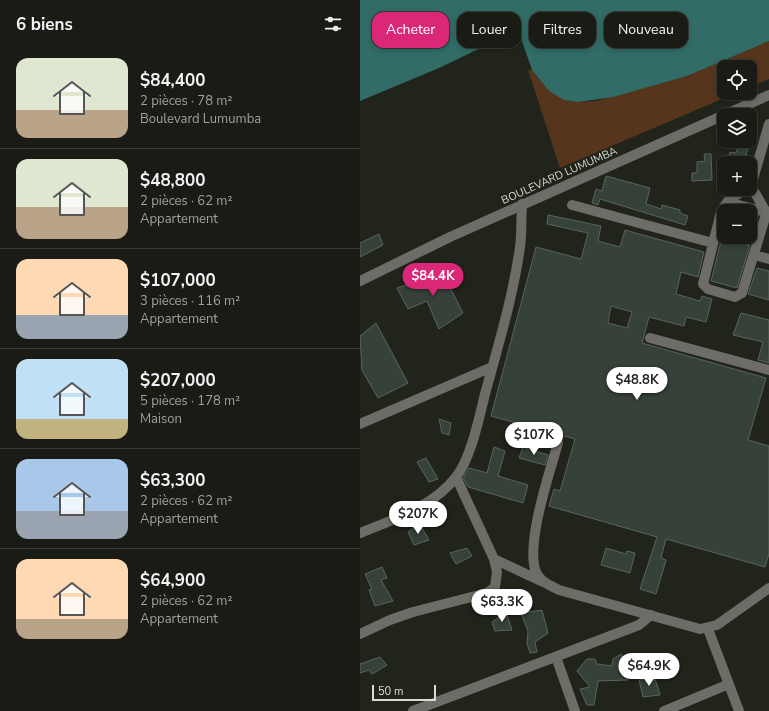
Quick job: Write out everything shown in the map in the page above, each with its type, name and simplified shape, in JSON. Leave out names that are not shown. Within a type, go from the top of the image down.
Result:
[{"type":"street","name":"BOULEVARD LUMUMBA","points":[[360,280],[522,204],[769,96]]},
{"type":"street","points":[[757,162],[769,124]]},
{"type":"street","points":[[736,196],[727,202],[721,212],[703,284],[708,289],[735,297],[739,295],[754,255],[767,212]]},
{"type":"street","points":[[755,196],[767,212]]},
{"type":"street","points":[[727,202],[767,212]]},
{"type":"street","points":[[360,533],[418,508],[442,491],[456,477],[469,451],[508,309],[518,258],[521,235],[522,204]]},
{"type":"street","points":[[572,205],[713,243]]},
{"type":"street","points":[[754,255],[769,259]]},
{"type":"street","points":[[650,338],[769,370]]},
{"type":"street","points":[[360,424],[492,367]]},
{"type":"street","points":[[543,582],[536,571],[534,551],[541,501],[558,443]]},
{"type":"street","points":[[360,634],[390,620],[413,612],[487,593],[495,587],[497,572],[494,559],[456,477]]},
{"type":"street","points":[[494,559],[559,590],[700,629],[708,628],[727,618],[769,588]]},
{"type":"street","points":[[413,711],[639,625],[651,615]]},
{"type":"street","points":[[708,628],[739,711]]},
{"type":"street","points":[[556,657],[575,711]]},
{"type":"street","points":[[664,711],[729,684]]},
{"type":"shaded area","points":[[769,41],[769,79],[757,84],[757,60],[724,60]]},
{"type":"shaded area","points":[[717,63],[717,100],[720,100],[560,168],[528,70],[532,70],[539,79],[579,102],[596,101],[687,76]]},
{"type":"water","points":[[360,0],[769,0],[769,41],[724,60],[717,60],[717,63],[687,76],[613,97],[579,102],[564,100],[549,91],[532,70],[521,38],[521,12],[457,12],[457,48],[481,48],[439,68],[360,101]]},
{"type":"building","points":[[738,148],[748,148],[746,156],[729,156],[730,152],[736,153]]},
{"type":"building","points":[[704,154],[711,154],[712,180],[692,181],[692,173],[697,173],[697,162],[705,161]]},
{"type":"building","points":[[606,176],[650,188],[646,204],[661,209],[662,205],[680,210],[680,213],[688,216],[685,225],[600,199],[598,205],[592,203],[596,189],[602,191]]},
{"type":"building","points":[[548,215],[601,226],[598,241],[620,247],[625,230],[704,252],[698,277],[681,272],[676,294],[700,301],[702,296],[712,299],[706,322],[686,317],[684,326],[649,317],[642,343],[766,378],[748,440],[769,446],[769,554],[765,567],[666,539],[661,558],[666,560],[656,594],[640,589],[657,537],[549,506],[554,489],[560,491],[575,439],[491,416],[536,247],[581,259],[588,233],[547,224]],"holes":[[[611,306],[632,312],[627,328],[608,323]]]},
{"type":"building","points":[[379,234],[383,245],[360,257],[360,243]]},
{"type":"building","points":[[720,244],[743,244],[750,246],[737,288],[711,281]]},
{"type":"building","points":[[757,268],[769,271],[769,300],[748,294]]},
{"type":"building","points":[[441,270],[463,313],[439,329],[427,301],[408,309],[397,288],[419,281],[417,276]]},
{"type":"building","points":[[741,313],[769,320],[769,363],[758,360],[763,342],[733,335]]},
{"type":"building","points":[[376,323],[408,383],[378,398],[362,370],[360,336]]},
{"type":"building","points":[[439,419],[451,423],[449,435],[442,433]]},
{"type":"building","points":[[494,447],[505,451],[498,476],[528,485],[523,503],[468,487],[463,478],[469,468],[487,473]]},
{"type":"building","points":[[523,447],[548,455],[545,465],[519,458]]},
{"type":"building","points":[[426,458],[438,479],[429,482],[417,462]]},
{"type":"building","points":[[419,523],[429,540],[414,545],[408,532]]},
{"type":"building","points":[[467,548],[472,556],[456,564],[450,553]]},
{"type":"building","points":[[606,548],[626,554],[627,551],[635,553],[630,573],[601,565]]},
{"type":"building","points":[[382,567],[387,578],[381,580],[393,601],[375,606],[369,590],[372,589],[365,574]]},
{"type":"building","points":[[542,610],[548,633],[535,642],[537,652],[530,653],[527,643],[528,631],[521,613]]},
{"type":"building","points":[[506,612],[512,630],[495,631],[492,622]]},
{"type":"building","points":[[621,654],[628,680],[598,681],[594,705],[587,705],[580,689],[590,687],[577,671],[587,659],[595,659],[597,664],[612,666],[613,659]]},
{"type":"building","points":[[380,657],[387,665],[372,674],[369,670],[360,673],[360,664]]},
{"type":"building","points":[[654,675],[660,695],[643,697],[639,680]]}]
